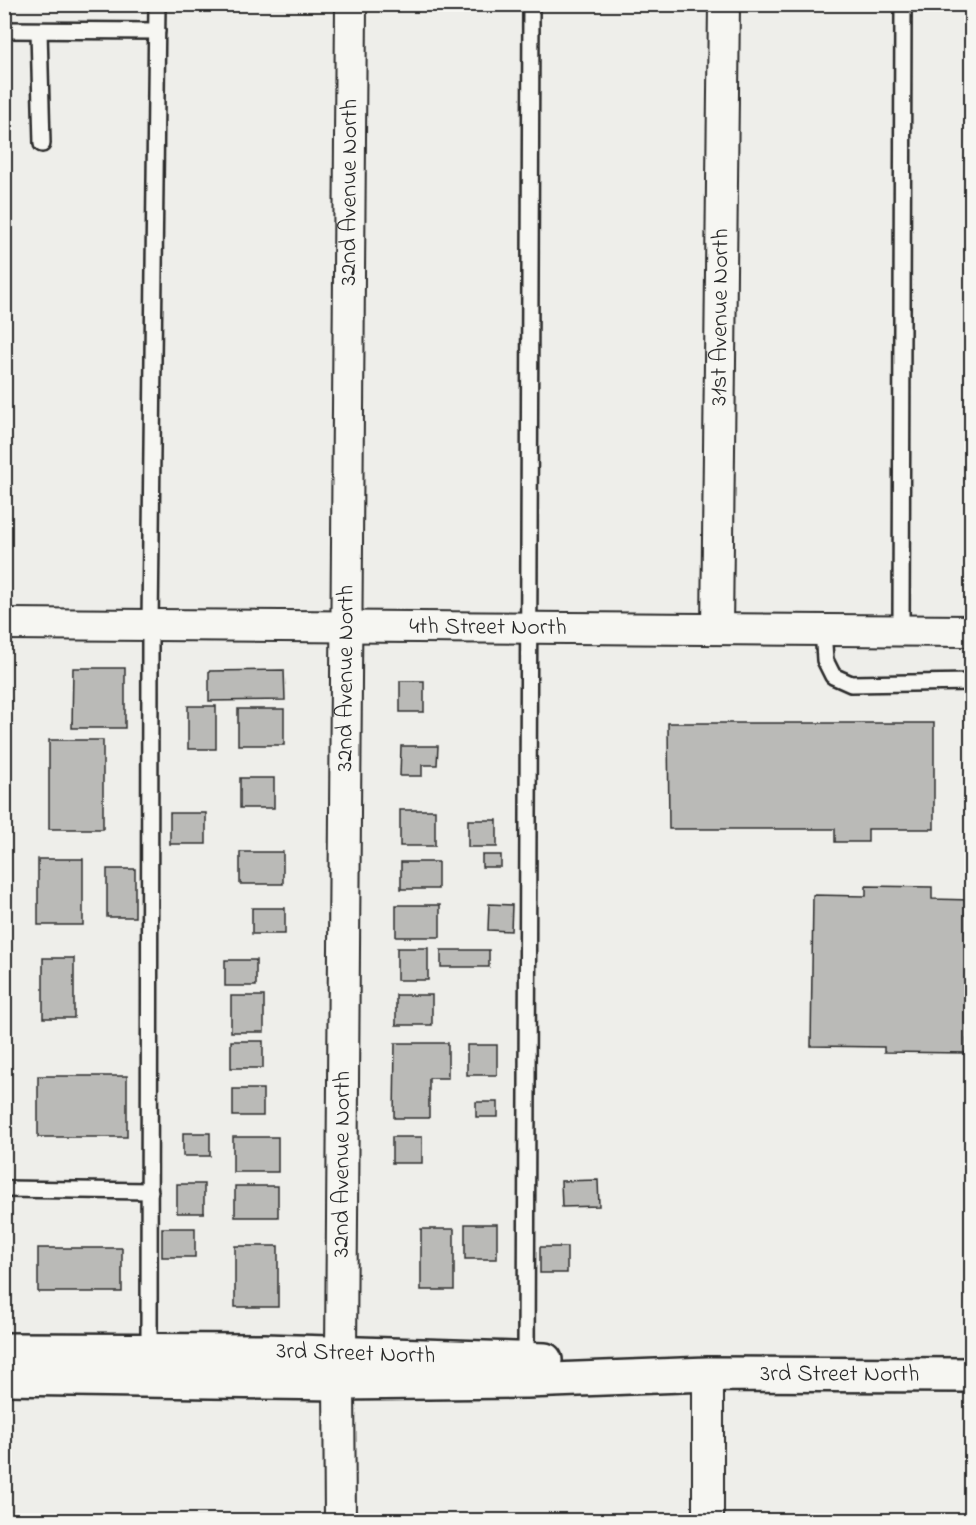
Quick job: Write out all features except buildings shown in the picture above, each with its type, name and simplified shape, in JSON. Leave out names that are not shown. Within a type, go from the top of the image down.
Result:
[{"type":"main road","name":"3rd Street North","points":[[4,1350],[149,1352],[527,1381],[708,1374],[972,1375]]},
{"type":"main road","name":"3rd Street North","points":[[4,1378],[340,1368],[526,1359],[624,1365],[708,1374]]},
{"type":"street","name":"32nd Avenue North","points":[[340,1521],[351,4]]},
{"type":"street","name":"31st Avenue North","points":[[717,629],[724,4]]},
{"type":"street","name":"4th Street North","points":[[4,624],[972,631]]},
{"type":"street","points":[[708,1374],[708,1521]]},
{"type":"lane","points":[[149,1352],[150,625],[157,4]]},
{"type":"lane","points":[[526,1359],[531,4]]},
{"type":"lane","points":[[901,630],[903,4]]},
{"type":"lane","points":[[4,30],[157,31]]},
{"type":"lane","points":[[39,31],[42,144]]},
{"type":"lane","points":[[823,629],[825,660],[833,676],[851,684],[972,682]]},
{"type":"lane","points":[[4,1189],[150,1191]]}]
